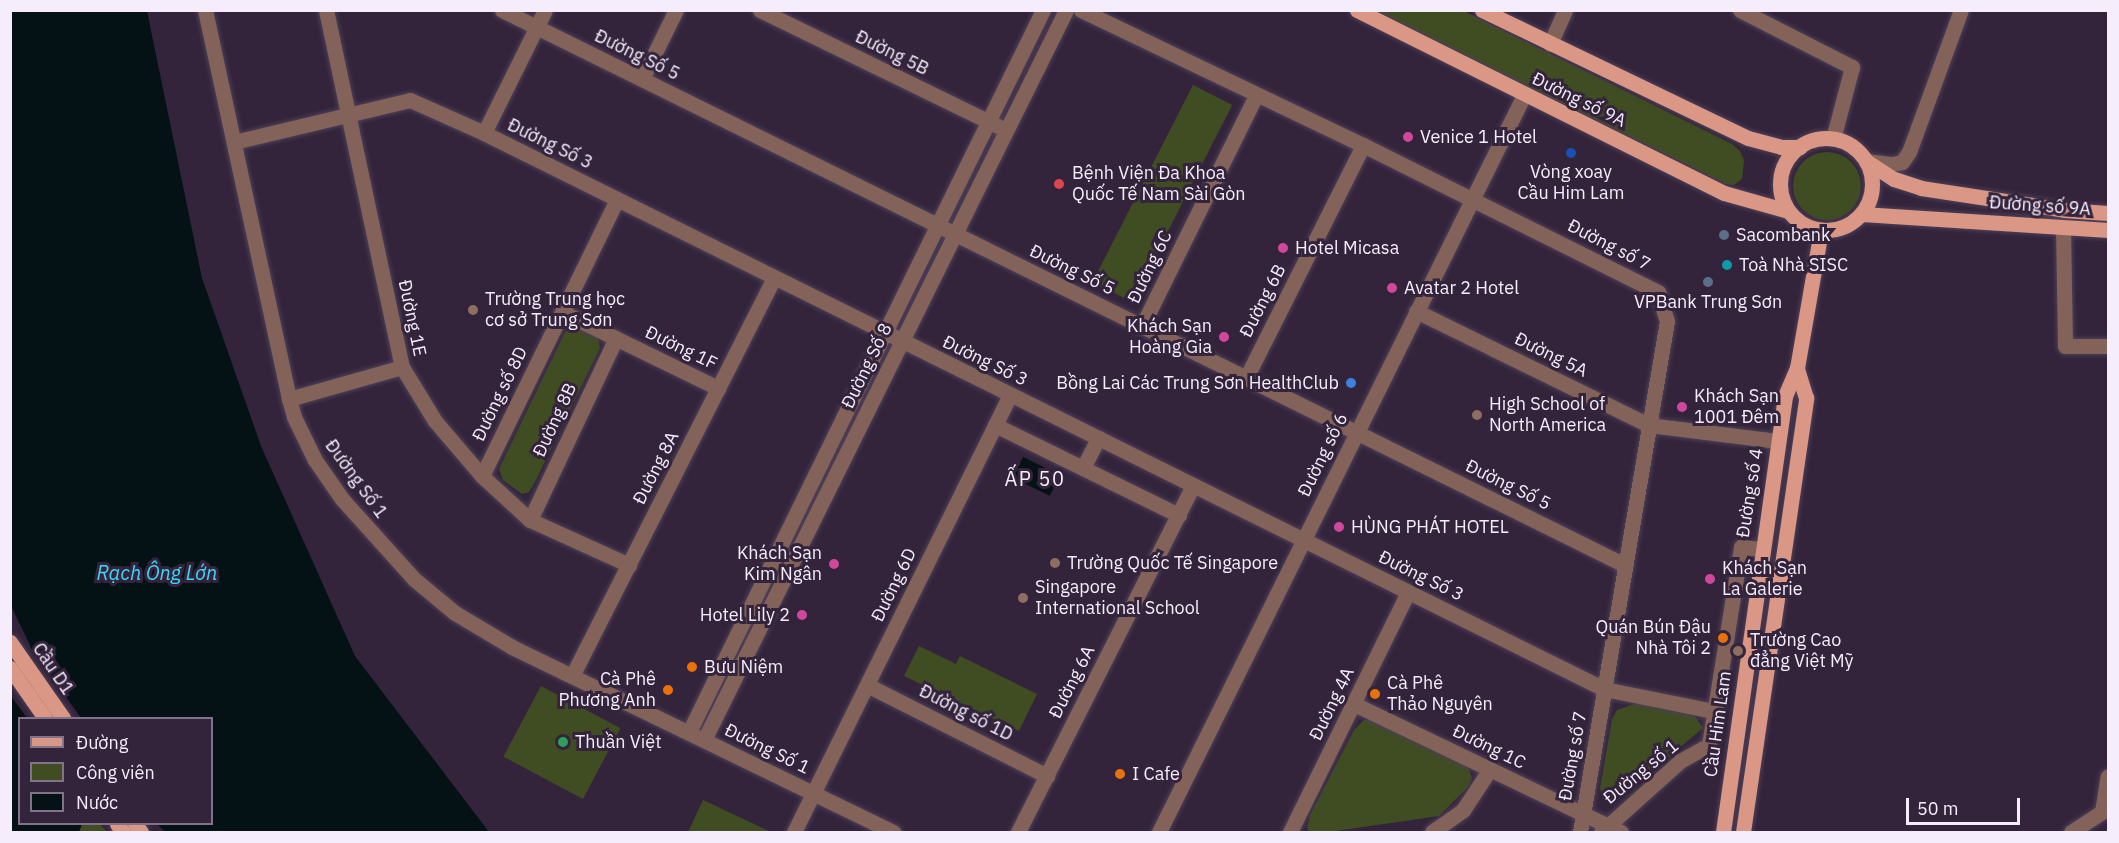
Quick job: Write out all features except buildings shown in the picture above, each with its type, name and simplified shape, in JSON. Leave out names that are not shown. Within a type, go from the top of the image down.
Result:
[{"type":"main road","name":"Đường số 9A","points":[[1357,10],[1724,193],[1788,211]]},
{"type":"main road","name":"Đường số 9A","points":[[1482,10],[1748,138],[1780,147],[1800,147]]},
{"type":"main road","points":[[1833,139],[1852,146],[1866,161],[1872,188],[1862,214],[1851,223],[1837,230],[1821,230],[1806,226],[1788,211],[1782,198],[1780,184],[1789,157],[1809,141],[1833,139]]},
{"type":"main road","name":"Đường số 9A","points":[[1866,161],[1894,179],[1921,188],[2064,210],[2109,213]]},
{"type":"main road","name":"Đường số 9A","points":[[1862,214],[2109,230]]},
{"type":"main road","name":"Đường số 4","points":[[1763,549],[1785,396],[1797,368],[1821,230]]},
{"type":"main road","name":"Đường số 4","points":[[1743,832],[1806,398],[1797,368]]},
{"type":"main road","name":"Cầu Him Lam","points":[[1723,832],[1763,549]]},
{"type":"main road","name":"Cầu D1","points":[[10,642],[62,717]]},
{"type":"main road","name":"Cầu D1","points":[[10,668],[44,717]]},
{"type":"street","name":"Đường Số 1","points":[[206,10],[294,417],[315,460],[383,547],[414,579],[455,613],[512,647],[893,832]]},
{"type":"street","name":"Đường 1E","points":[[326,10],[402,367],[435,421],[482,476],[530,520],[628,565]]},
{"type":"street","name":"Đường Số 5","points":[[502,10],[1625,565]]},
{"type":"street","points":[[484,133],[545,10]]},
{"type":"street","points":[[642,79],[676,10]]},
{"type":"street","name":"Đường 5B","points":[[760,10],[1006,130]]},
{"type":"street","name":"Đường Số 8","points":[[689,732],[1043,10]]},
{"type":"street","name":"Đường Số 8","points":[[704,740],[1065,10]]},
{"type":"street","name":"Đường số 7","points":[[1081,10],[1363,145],[1658,292],[1667,321],[1580,832]]},
{"type":"street","points":[[1550,44],[1565,10]]},
{"type":"street","points":[[1740,10],[1852,67],[1833,139]]},
{"type":"street","points":[[1866,161],[1892,164],[1902,162],[1909,152],[1961,10]]},
{"type":"street","name":"Đường 6C","points":[[1142,326],[1256,95]]},
{"type":"street","name":"Đường số 6","points":[[1160,832],[1524,95]]},
{"type":"street","name":"Đường Số 3","points":[[234,142],[410,100],[484,133],[1604,689],[1713,711]]},
{"type":"street","name":"Đường 6B","points":[[1246,378],[1363,145]]},
{"type":"street","name":"Đường số 8D","points":[[482,476],[617,199]]},
{"type":"street","points":[[2063,228],[2065,346],[2109,346]]},
{"type":"street","name":"Đường 8A","points":[[572,676],[774,277]]},
{"type":"street","name":"Đường 5A","points":[[1416,311],[1649,425],[1778,441]]},
{"type":"street","name":"Đường 1F","points":[[562,312],[718,388]]},
{"type":"street","name":"Đường 8B","points":[[530,520],[616,338]]},
{"type":"street","points":[[289,399],[402,367]]},
{"type":"street","name":"Đường 6D","points":[[813,793],[1010,395]]},
{"type":"street","points":[[996,425],[1179,515]]},
{"type":"street","points":[[1083,468],[1098,438]]},
{"type":"street","name":"Đường 6A","points":[[1018,832],[1193,486]]},
{"type":"street","name":"Đường số 4","points":[[1713,711],[1741,547],[1763,549]]},
{"type":"street","name":"Đường 4A","points":[[1290,832],[1408,592]]},
{"type":"street","name":"Đường số 1D","points":[[867,685],[1047,776]]},
{"type":"street","name":"Đường 1C","points":[[1354,704],[1583,814],[1604,829],[1621,832]]},
{"type":"street","name":"Đường số 1","points":[[1604,829],[1680,761],[1709,745],[1713,711]]},
{"type":"street","points":[[1432,832],[1463,810],[1490,770]]},
{"type":"street","points":[[2071,832],[2102,812],[2109,776]]},
{"type":"street","name":"Đường số 1","points":[[794,832],[813,793]]},
{"type":"green space","points":[[1376,11],[1464,11],[1732,144],[1740,151],[1744,160],[1742,179],[1734,185],[1725,184]]},
{"type":"green space","points":[[1193,85],[1232,105],[1132,302],[1093,282]]},
{"type":"green space","points":[[1834,152],[1846,158],[1855,167],[1861,179],[1859,199],[1851,210],[1834,220],[1820,220],[1803,210],[1795,199],[1793,179],[1803,162],[1814,154]]},
{"type":"green space","points":[[573,326],[598,338],[600,348],[536,480],[529,492],[522,494],[503,480],[499,469],[565,332]]},
{"type":"green space","points":[[919,646],[956,664],[960,656],[1037,694],[1019,731],[904,676]]},
{"type":"green space","name":"Thuần Việt","points":[[541,686],[620,728],[583,799],[503,757]]},
{"type":"green space","points":[[1637,703],[1695,716],[1703,728],[1617,801],[1610,802],[1602,797],[1600,788],[1612,719],[1617,710]]},
{"type":"green space","points":[[1364,720],[1373,720],[1462,763],[1469,769],[1472,778],[1469,786],[1439,816],[1329,832],[1309,832],[1307,828],[1310,815],[1354,730]]},
{"type":"green space","points":[[703,800],[771,832],[688,832]]},
{"type":"green space","points":[[82,825],[101,825],[107,832],[79,832]]},
{"type":"water","name":"Rạch Ông Lớn","points":[[11,11],[147,11],[202,278],[261,446],[355,656],[489,832],[165,832],[158,825],[213,825],[213,717],[18,717],[18,825],[82,825],[79,832],[11,832],[11,677],[27,663],[30,645],[11,606]]},
{"type":"water","points":[[1023,457],[1060,475],[1050,496],[1013,478]]},
{"type":"pier","points":[[19,631],[80,717],[26,717],[10,695],[10,673],[24,661],[27,646]]},
{"type":"place","name":"Venice 1 Hotel","points":[[1408,137]]},
{"type":"place","name":"Vòng xoay Cầu Him Lam","points":[[1571,153]]},
{"type":"place","name":"Bệnh Viện Đa Khoa Quốc Tế Nam Sài Gòn","points":[[1059,184]]},
{"type":"place","name":"Sacombank","points":[[1724,235]]},
{"type":"place","name":"Hotel Micasa","points":[[1283,248]]},
{"type":"place","name":"Toà Nhà SISC","points":[[1727,265]]},
{"type":"place","name":"VPBank Trung Sơn","points":[[1708,282]]},
{"type":"place","name":"Avatar 2 Hotel","points":[[1392,288]]},
{"type":"place","name":"Trường Trung học cơ sở Trung Sơn","points":[[473,310]]},
{"type":"place","name":"Khách Sạn Hoàng Gia","points":[[1224,337]]},
{"type":"place","name":"Bồng Lai Các Trung Sơn HealthClub","points":[[1351,383]]},
{"type":"place","name":"Khách Sạn 1001 Đêm","points":[[1682,407]]},
{"type":"place","name":"High School of North America","points":[[1477,415]]},
{"type":"place","name":"HÙNG PHÁT HOTEL","points":[[1339,527]]},
{"type":"place","name":"Trường Quốc Tế Singapore","points":[[1055,563]]},
{"type":"place","name":"Khách Sạn Kim Ngân","points":[[834,564]]},
{"type":"place","name":"Khách Sạn La Galerie","points":[[1710,579]]},
{"type":"place","name":"Singapore International School","points":[[1023,598]]},
{"type":"place","name":"Hotel Lily 2","points":[[802,615]]},
{"type":"place","name":"Quán Bún Đậu Nhà Tôi 2","points":[[1723,638]]},
{"type":"place","name":"Trường Cao đẳng Việt Mỹ","points":[[1738,651]]},
{"type":"place","name":"Bưu Niệm","points":[[692,667]]},
{"type":"place","name":"Cà Phê Phương Anh","points":[[668,690]]},
{"type":"place","name":"Cà Phê Thảo Nguyên","points":[[1375,694]]},
{"type":"place","name":"Thuần Việt","points":[[563,742]]},
{"type":"place","name":"I Cafe","points":[[1120,774]]},
{"type":"district","name":"ẤP 50","points":[[1035,478]]}]
